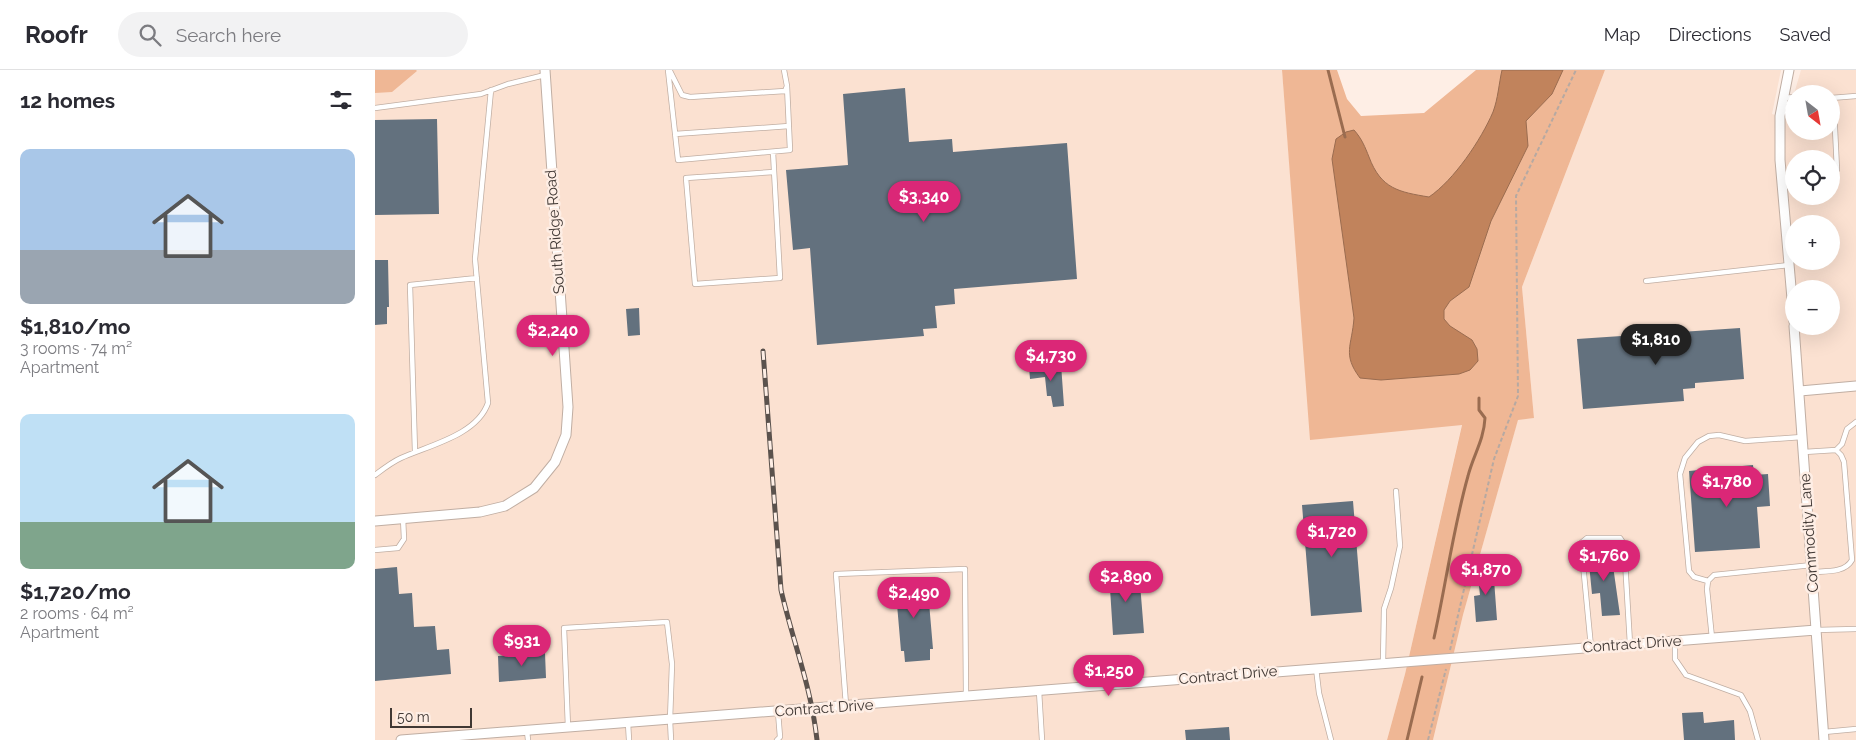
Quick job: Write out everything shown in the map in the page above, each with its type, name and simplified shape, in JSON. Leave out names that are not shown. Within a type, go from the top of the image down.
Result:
[{"type":"street","points":[[1785,222],[1781,178],[1780,116],[1789,70]]},
{"type":"street","name":"South Ridge Road","points":[[375,521],[480,512],[505,506],[533,488],[555,462],[566,435],[568,407],[545,72]]},
{"type":"street","name":"Commodity Lane","points":[[1795,335],[1824,736]]},
{"type":"street","points":[[1800,391],[1856,386]]},
{"type":"street","name":"Contract Drive","points":[[401,740],[528,735],[568,727],[1816,630]]},
{"type":"lane","points":[[668,70],[683,96],[690,97],[785,91],[787,86]]},
{"type":"lane","points":[[668,70],[678,160],[790,150],[787,86],[784,70]]},
{"type":"lane","points":[[375,108],[481,94],[545,72]]},
{"type":"lane","points":[[375,475],[399,459],[457,434],[484,413],[488,403],[475,259],[491,90]]},
{"type":"lane","points":[[1840,97],[1856,96]]},
{"type":"lane","points":[[675,134],[789,126]]},
{"type":"lane","points":[[773,152],[780,278],[695,284],[686,178],[774,172]]},
{"type":"lane","points":[[1781,178],[1785,178]]},
{"type":"lane","points":[[1645,281],[1785,265]]},
{"type":"lane","points":[[415,452],[409,285],[477,278]]},
{"type":"lane","points":[[1804,452],[1835,450],[1842,444],[1847,429],[1856,422]]},
{"type":"lane","points":[[1708,581],[1694,577],[1689,570],[1680,474],[1685,458],[1698,442],[1709,436],[1719,435],[1745,441],[1803,437]]},
{"type":"lane","points":[[1835,450],[1841,455],[1844,462],[1852,560],[1848,566]]},
{"type":"lane","points":[[1383,663],[1384,609],[1391,588],[1399,546],[1396,491]]},
{"type":"lane","points":[[375,550],[398,548],[404,540],[403,518]]},
{"type":"lane","points":[[1591,647],[1581,543],[1587,538],[1620,538],[1624,544],[1630,644]]},
{"type":"lane","points":[[1712,638],[1707,588],[1708,581],[1714,575],[1841,569],[1848,566],[1856,566]]},
{"type":"lane","points":[[847,706],[837,574],[965,569],[966,697]]},
{"type":"lane","points":[[568,727],[564,628],[667,622],[672,664],[671,740]]},
{"type":"lane","points":[[1816,630],[1856,629]]},
{"type":"lane","points":[[1675,641],[1675,659],[1686,675],[1741,695],[1751,711],[1757,740]]},
{"type":"lane","points":[[1317,668],[1319,692],[1331,740]]},
{"type":"lane","points":[[1039,691],[1042,740]]},
{"type":"lane","points":[[777,740],[780,737],[778,712]]},
{"type":"lane","points":[[628,723],[629,740]]},
{"type":"lane","points":[[1824,736],[1856,729]]},
{"type":"path","points":[[1428,740],[1449,658],[1494,459],[1518,396],[1516,196],[1576,70]]},
{"type":"shaded area","points":[[375,70],[417,71],[392,92],[375,93]]},
{"type":"shaded area","points":[[405,70],[1282,70],[1311,439],[1462,424],[1405,674],[1387,740],[375,740],[375,82]]},
{"type":"shaded area","points":[[1282,70],[1337,70],[1347,99],[1361,116],[1424,113],[1476,70],[1605,70],[1522,287],[1534,418],[1518,420],[1463,615],[1433,740],[1387,740],[1405,674],[1462,425],[1310,440]]},
{"type":"shaded area","points":[[1502,70],[1563,70],[1552,94],[1526,121],[1528,146],[1491,221],[1469,287],[1450,301],[1444,310],[1444,319],[1450,326],[1472,340],[1477,349],[1478,361],[1470,370],[1459,374],[1381,380],[1360,378],[1354,370],[1349,350],[1354,318],[1332,159],[1336,139],[1346,132],[1354,130],[1363,143],[1374,168],[1385,182],[1400,191],[1429,197],[1448,180],[1466,159],[1488,123],[1495,107]]},
{"type":"shaded area","points":[[1605,70],[1781,70],[1772,114],[1785,118],[1785,140],[1840,140],[1840,85],[1797,85],[1801,70],[1856,70],[1856,740],[1433,740],[1463,615],[1518,419],[1534,418],[1522,287]]},
{"type":"building","points":[[905,88],[909,142],[952,139],[953,152],[1067,143],[1077,279],[954,289],[955,304],[935,306],[937,328],[923,329],[924,336],[817,345],[810,248],[793,250],[786,170],[848,165],[843,94]]},
{"type":"building","points":[[437,119],[439,214],[375,215],[375,120]]},
{"type":"building","points":[[375,260],[388,260],[389,307],[387,307],[387,324],[375,325]]},
{"type":"building","points":[[639,308],[640,335],[628,336],[626,309]]},
{"type":"building","points":[[1740,328],[1744,379],[1695,383],[1695,388],[1683,389],[1684,401],[1583,409],[1577,339]]},
{"type":"building","points":[[1061,364],[1064,406],[1053,407],[1051,396],[1047,396],[1045,377],[1030,379],[1029,367]]},
{"type":"building","points":[[1753,465],[1754,475],[1768,474],[1770,506],[1757,507],[1760,548],[1695,552],[1689,471]]},
{"type":"building","points":[[1353,501],[1362,612],[1311,616],[1302,505]]},
{"type":"building","points":[[1611,552],[1620,615],[1602,616],[1600,593],[1592,594],[1588,554]]},
{"type":"building","points":[[1493,566],[1497,620],[1476,622],[1474,596],[1480,595],[1477,567]]},
{"type":"building","points":[[397,567],[399,594],[412,593],[414,627],[435,626],[437,650],[449,649],[451,674],[375,681],[375,569]]},
{"type":"building","points":[[1139,571],[1144,633],[1113,635],[1109,573]]},
{"type":"building","points":[[927,579],[933,649],[930,649],[930,660],[905,662],[904,651],[901,651],[895,581]]},
{"type":"building","points":[[545,653],[546,678],[499,682],[498,656]]},
{"type":"building","points":[[1703,712],[1704,723],[1734,720],[1735,740],[1684,740],[1682,713]]},
{"type":"building","points":[[1229,727],[1230,740],[1186,740],[1185,730]]},
{"type":"waterway","points":[[1328,70],[1345,137]]},
{"type":"waterway","points":[[1434,638],[1463,496],[1484,426],[1485,418],[1479,410],[1479,398]]},
{"type":"waterway","points":[[1407,740],[1422,677]]},
{"type":"railway","points":[[763,351],[781,590],[811,701],[817,740]]}]
